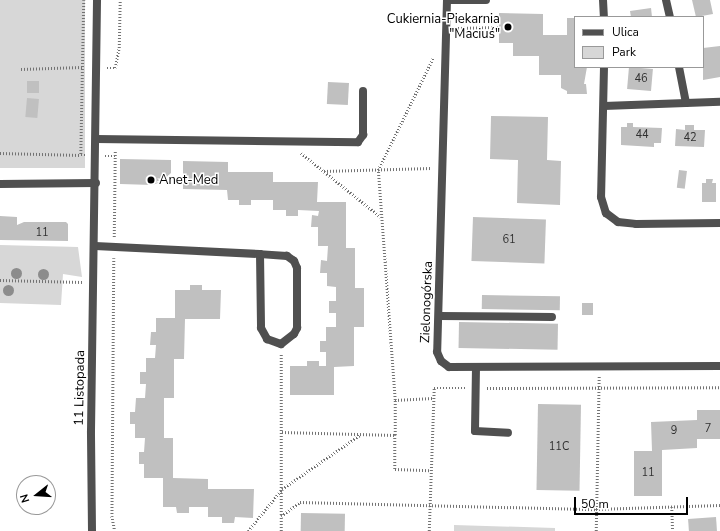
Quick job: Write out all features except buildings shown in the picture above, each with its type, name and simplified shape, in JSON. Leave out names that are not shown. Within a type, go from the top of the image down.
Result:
[{"type":"street","name":"11 Listopada","points":[[92,531],[90,430],[95,246],[97,0]]},
{"type":"street","name":"Zielonogórska","points":[[486,0],[447,0],[437,352],[442,361],[449,367],[720,366]]},
{"type":"street","points":[[604,0],[604,16]]},
{"type":"street","points":[[666,0],[670,16]]},
{"type":"street","points":[[604,68],[601,197],[606,213],[618,222],[636,224],[720,223]]},
{"type":"street","points":[[679,68],[686,103]]},
{"type":"street","points":[[96,139],[358,142],[363,136],[363,91]]},
{"type":"street","points":[[604,106],[720,102]]},
{"type":"street","points":[[0,184],[96,183]]},
{"type":"street","points":[[95,246],[260,254],[287,256],[294,261],[297,268],[297,328],[294,334],[281,344],[267,339],[261,328],[260,254]]},
{"type":"street","points":[[439,316],[552,317]]},
{"type":"street","points":[[476,367],[474,388],[475,431],[508,433]]},
{"type":"path","points":[[21,69],[96,67],[115,68],[119,48],[120,0]]},
{"type":"path","points":[[446,28],[499,27]]},
{"type":"path","points":[[430,470],[395,469],[395,400],[378,170],[438,48],[445,47]]},
{"type":"path","points":[[114,531],[112,516],[116,139]]},
{"type":"path","points":[[287,141],[382,218]]},
{"type":"path","points":[[0,154],[81,155]]},
{"type":"path","points":[[323,171],[442,167]]},
{"type":"path","points":[[0,280],[94,282]]},
{"type":"path","points":[[281,344],[281,531]]},
{"type":"path","points":[[596,531],[599,388],[598,366]]},
{"type":"path","points":[[429,531],[434,388],[720,386]]},
{"type":"path","points":[[395,400],[434,398]]},
{"type":"path","points":[[282,432],[395,435]]},
{"type":"path","points":[[248,531],[282,489],[362,434]]},
{"type":"path","points":[[281,516],[300,502],[429,504],[596,510],[720,505]]},
{"type":"path","points":[[672,507],[673,531]]},
{"type":"green space","points":[[0,0],[85,0],[85,168],[0,168]]},
{"type":"green space","points":[[0,245],[78,247],[82,277],[63,274],[61,305],[0,303]]},
{"type":"green space","points":[[454,525],[555,528],[555,531],[454,531]]},
{"type":"place","name":"Cukiernia-Piekarnia \"Maciuś\"","points":[[508,27]]},
{"type":"place","name":"Anet-Med","points":[[151,180]]}]
